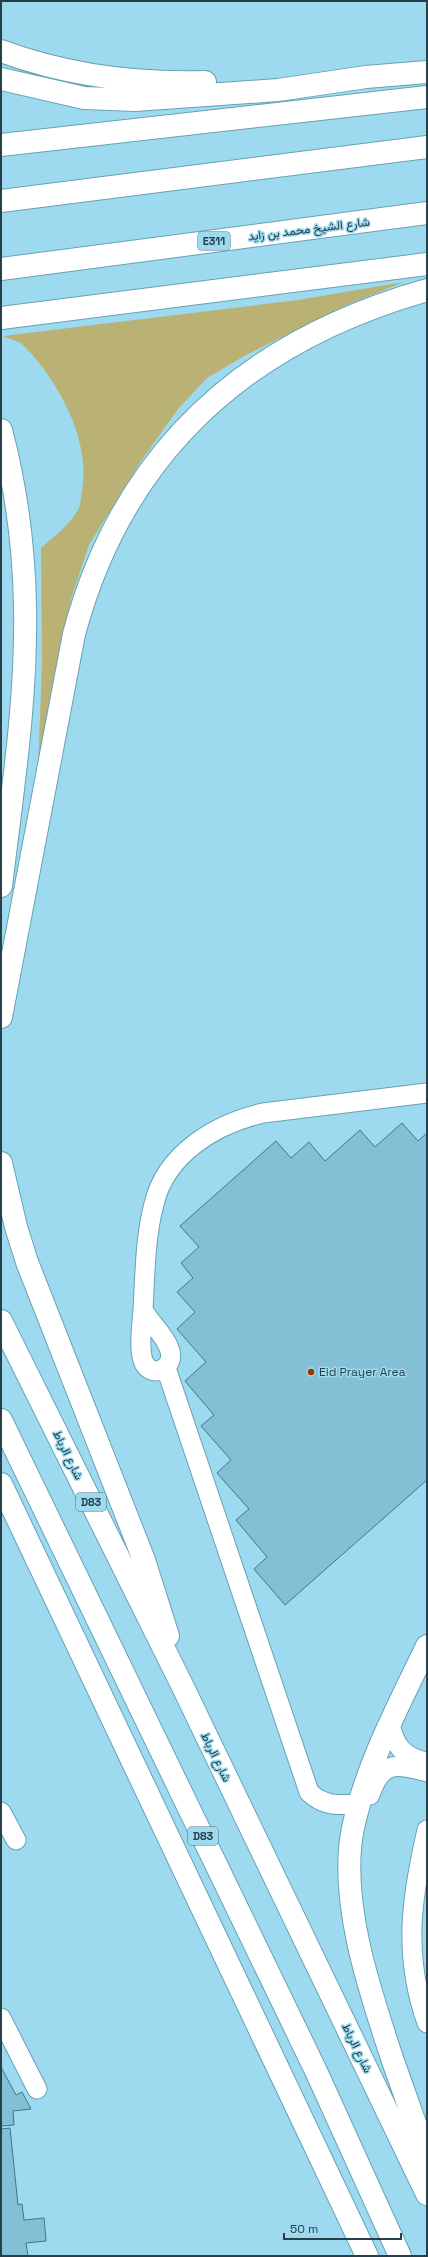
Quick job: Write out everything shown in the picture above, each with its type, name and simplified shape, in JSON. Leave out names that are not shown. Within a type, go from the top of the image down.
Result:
[{"type":"highway","points":[[1,51],[48,66],[86,75],[133,80],[176,83],[312,74],[366,77]]},
{"type":"highway","points":[[1,79],[41,90],[84,98],[135,100],[278,90],[366,77],[427,72]]},
{"type":"highway","points":[[1,145],[427,97]]},
{"type":"highway","points":[[1,202],[427,147]]},
{"type":"highway","name":"شارع الشيخ محمد بن زايد","points":[[1,269],[427,213]]},
{"type":"highway","points":[[1,318],[427,264]]},
{"type":"highway","points":[[1,1016],[74,634],[92,574],[120,516],[150,470],[174,440],[196,417],[243,376],[279,353],[336,323],[370,308],[427,290]]},
{"type":"highway","points":[[1,430],[17,505],[23,555],[26,606],[25,657],[20,725],[1,886]]},
{"type":"highway","points":[[1,1163],[16,1227],[27,1262],[144,1560],[160,1607],[181,1683]]},
{"type":"highway","name":"شارع الرباط","points":[[1,1321],[181,1683],[427,2194]]},
{"type":"highway","name":"D83","points":[[1,1420],[316,2071],[400,2256]]},
{"type":"highway","points":[[1,1484],[367,2256]]},
{"type":"highway","points":[[1,1515],[73,1638]]},
{"type":"highway","points":[[427,1646],[376,1751],[359,1804],[353,1829],[350,1878],[360,1945],[382,2028],[427,2155]]},
{"type":"street","points":[[143,1310],[170,1349],[170,1363],[166,1368],[158,1371],[150,1369],[144,1363],[142,1347],[143,1310],[149,1230],[154,1202],[165,1177],[178,1160],[203,1137],[242,1118],[263,1113],[427,1093]]},
{"type":"street","points":[[166,1368],[309,1792],[317,1800],[328,1805],[359,1804]]},
{"type":"street","points":[[390,1723],[394,1741],[399,1748],[412,1758],[427,1763]]},
{"type":"street","points":[[353,1829],[361,1823],[376,1779],[385,1770],[390,1767],[403,1766],[427,1772]]},
{"type":"street","points":[[1,1812],[16,1840]]},
{"type":"street","points":[[427,1830],[421,1855],[410,1937],[413,1969],[420,2002],[427,2023]]},
{"type":"street","points":[[1,2018],[36,2089]]},
{"type":"shaded area","points":[[404,282],[344,306],[246,355],[207,378],[178,409],[139,464],[89,545],[71,599],[38,774],[42,661],[41,548],[67,525],[79,508],[83,471],[82,451],[77,431],[69,412],[48,375],[23,345],[3,336],[298,300]]},
{"type":"building","name":"Eid Prayer Area","points":[[402,1123],[418,1141],[427,1133],[427,1480],[285,1605],[254,1569],[267,1557],[236,1520],[249,1509],[217,1473],[231,1460],[201,1426],[214,1415],[185,1381],[206,1362],[177,1329],[195,1312],[177,1292],[193,1278],[181,1263],[199,1247],[180,1226],[276,1141],[291,1158],[309,1142],[325,1161],[360,1130],[375,1147]]},
{"type":"building","points":[[1,2067],[16,2095],[22,2092],[31,2109],[13,2111],[14,2125],[1,2126]]},
{"type":"building","points":[[10,2128],[18,2205],[22,2204],[24,2220],[44,2218],[46,2241],[26,2243],[28,2256],[1,2256],[1,2129]]},
{"type":"place","name":"Eid Prayer Area","points":[[311,1372]]}]
